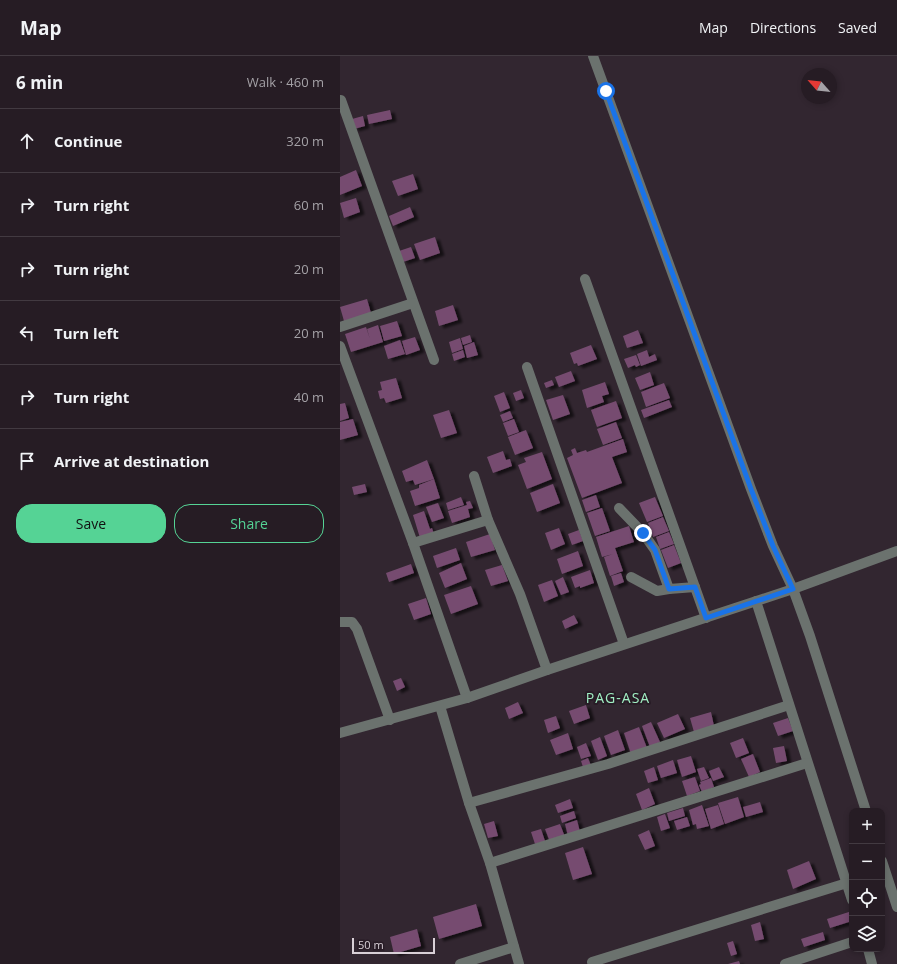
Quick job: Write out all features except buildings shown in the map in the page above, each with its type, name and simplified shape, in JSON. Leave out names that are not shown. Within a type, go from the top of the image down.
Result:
[{"type":"street","points":[[593,56],[751,489],[773,546],[793,589],[810,636],[865,808]]},
{"type":"street","points":[[341,100],[434,360]]},
{"type":"street","points":[[585,279],[706,618]]},
{"type":"street","points":[[340,327],[413,303]]},
{"type":"street","points":[[340,346],[413,543],[466,698]]},
{"type":"street","points":[[527,367],[624,644]]},
{"type":"street","points":[[474,476],[488,520],[520,594],[547,670]]},
{"type":"street","points":[[619,508],[643,533],[655,550],[669,589]]},
{"type":"street","points":[[413,543],[488,520]]},
{"type":"street","points":[[340,733],[466,698],[624,644],[793,589],[897,551]]},
{"type":"street","points":[[631,577],[657,591],[695,587]]},
{"type":"street","points":[[756,601],[849,890]]},
{"type":"street","points":[[340,622],[352,622],[357,629],[390,720]]},
{"type":"street","points":[[469,803],[608,764],[789,704]]},
{"type":"street","points":[[440,706],[469,803],[490,863],[519,964]]},
{"type":"street","points":[[490,863],[807,763]]},
{"type":"street","points":[[885,870],[897,907]]},
{"type":"street","points":[[592,962],[847,884]]},
{"type":"street","points":[[785,964],[849,943]]},
{"type":"street","points":[[460,964],[514,947]]},
{"type":"street","points":[[869,952],[872,964]]},
{"type":"district","name":"PAG-ASA","points":[[618,698]]},
{"type":"route","points":[[606,91],[751,489],[773,546],[793,589],[706,618],[695,587],[669,589],[655,550],[643,533]]}]
